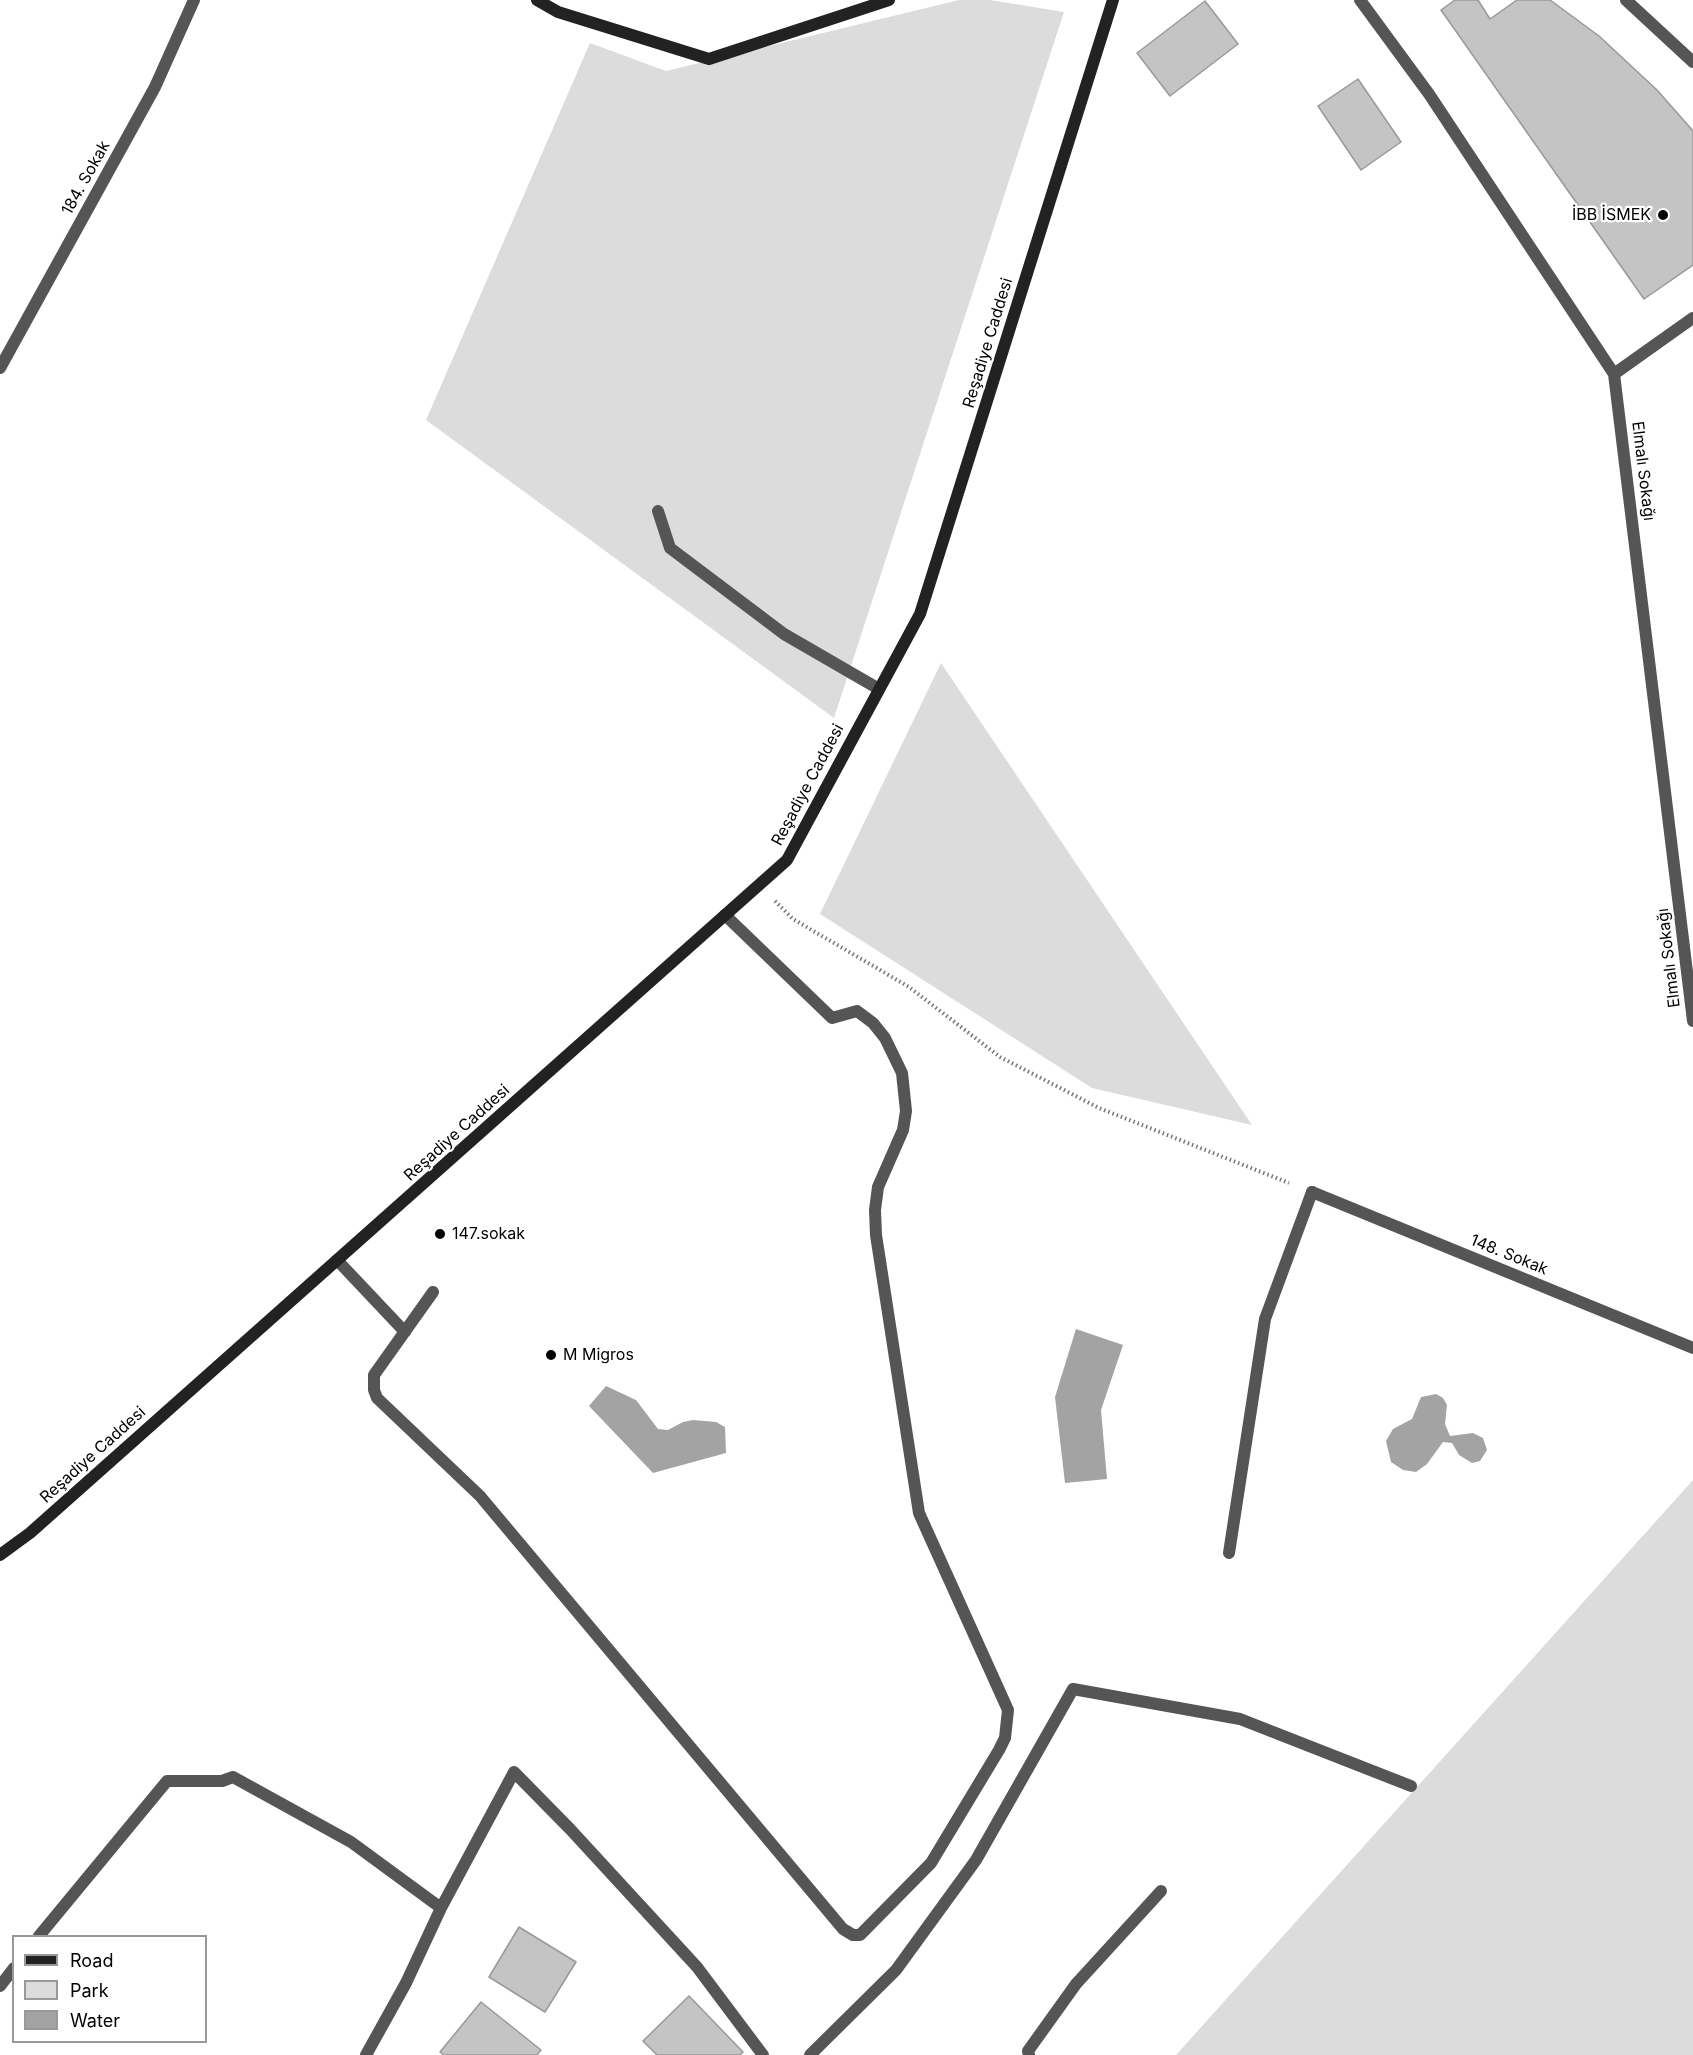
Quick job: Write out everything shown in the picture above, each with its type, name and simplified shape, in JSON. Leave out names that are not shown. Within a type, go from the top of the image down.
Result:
[{"type":"main road","points":[[537,0],[709,59],[889,0]]},
{"type":"main road","name":"Reşadiye Caddesi","points":[[0,1555],[30,1533],[787,860],[920,614],[1113,0]]},
{"type":"street","name":"184. Sokak","points":[[0,368],[154,87],[194,0]]},
{"type":"street","name":"Elmalı Sokağı","points":[[1360,0],[1429,94],[1614,374],[1693,1022]]},
{"type":"street","points":[[1626,0],[1693,62]]},
{"type":"street","points":[[1614,374],[1693,318]]},
{"type":"street","points":[[658,511],[670,548],[784,634],[879,689]]},
{"type":"street","points":[[433,1292],[374,1375],[374,1390],[377,1398],[480,1496],[843,1929],[853,1935],[867,1930],[931,1863],[999,1750],[1005,1738],[1008,1710],[920,1513],[875,1219],[878,1187],[903,1130],[906,1110],[902,1073],[890,1046],[873,1023],[857,1011],[832,1018],[724,915]]},
{"type":"street","points":[[1229,1553],[1265,1319],[1312,1192]]},
{"type":"street","name":"148. Sokak","points":[[1312,1192],[1693,1348]]},
{"type":"street","points":[[338,1260],[405,1332]]},
{"type":"street","points":[[810,2055],[896,1970],[956,1888],[975,1860],[1073,1689],[1240,1719],[1411,1786]]},
{"type":"street","points":[[366,2055],[406,1983],[441,1908],[514,1772],[570,1829],[697,1967],[763,2055]]},
{"type":"street","points":[[40,1935],[167,1781],[222,1781],[233,1777],[351,1842],[441,1908]]},
{"type":"street","points":[[1029,2055],[1028,2052],[1076,1984],[1161,1891]]},
{"type":"street","points":[[0,1986],[12,1971]]},
{"type":"path","points":[[759,885],[793,919],[909,987],[1000,1057],[1099,1108],[1312,1192]]},
{"type":"green space","points":[[959,0],[990,0],[1064,12],[834,718],[426,420],[590,43],[666,71]]},
{"type":"green space","points":[[941,663],[1252,1125],[1092,1088],[820,914]]},
{"type":"green space","points":[[1693,1480],[1693,2055],[1176,2055]]},
{"type":"water","points":[[1076,1329],[1123,1345],[1101,1410],[1107,1479],[1065,1483],[1055,1397]]},
{"type":"water","points":[[606,1386],[636,1400],[658,1429],[668,1430],[683,1422],[693,1420],[716,1422],[725,1427],[726,1453],[653,1473],[589,1406]]},
{"type":"water","points":[[1436,1394],[1443,1398],[1447,1405],[1445,1424],[1450,1436],[1473,1433],[1483,1438],[1487,1450],[1480,1461],[1472,1463],[1459,1455],[1452,1443],[1443,1442],[1427,1464],[1416,1472],[1403,1470],[1391,1462],[1386,1441],[1393,1429],[1412,1419],[1421,1397]]},
{"type":"building","points":[[1455,0],[1478,0],[1490,19],[1517,0],[1550,0],[1599,36],[1657,90],[1693,131],[1693,265],[1644,299],[1441,10]]},
{"type":"building","points":[[1205,1],[1238,44],[1170,96],[1137,53]]},
{"type":"building","points":[[1358,79],[1401,142],[1361,170],[1318,106]]},
{"type":"building","points":[[519,1927],[576,1962],[545,2012],[489,1977]]},
{"type":"building","points":[[689,1996],[743,2052],[740,2055],[657,2055],[643,2041]]},
{"type":"building","points":[[481,2002],[541,2050],[537,2055],[444,2055],[440,2052]]},
{"type":"place","name":"İBB İSMEK","points":[[1663,215]]},
{"type":"place","name":"147.sokak","points":[[440,1234]]},
{"type":"place","name":"M Migros","points":[[551,1355]]}]
